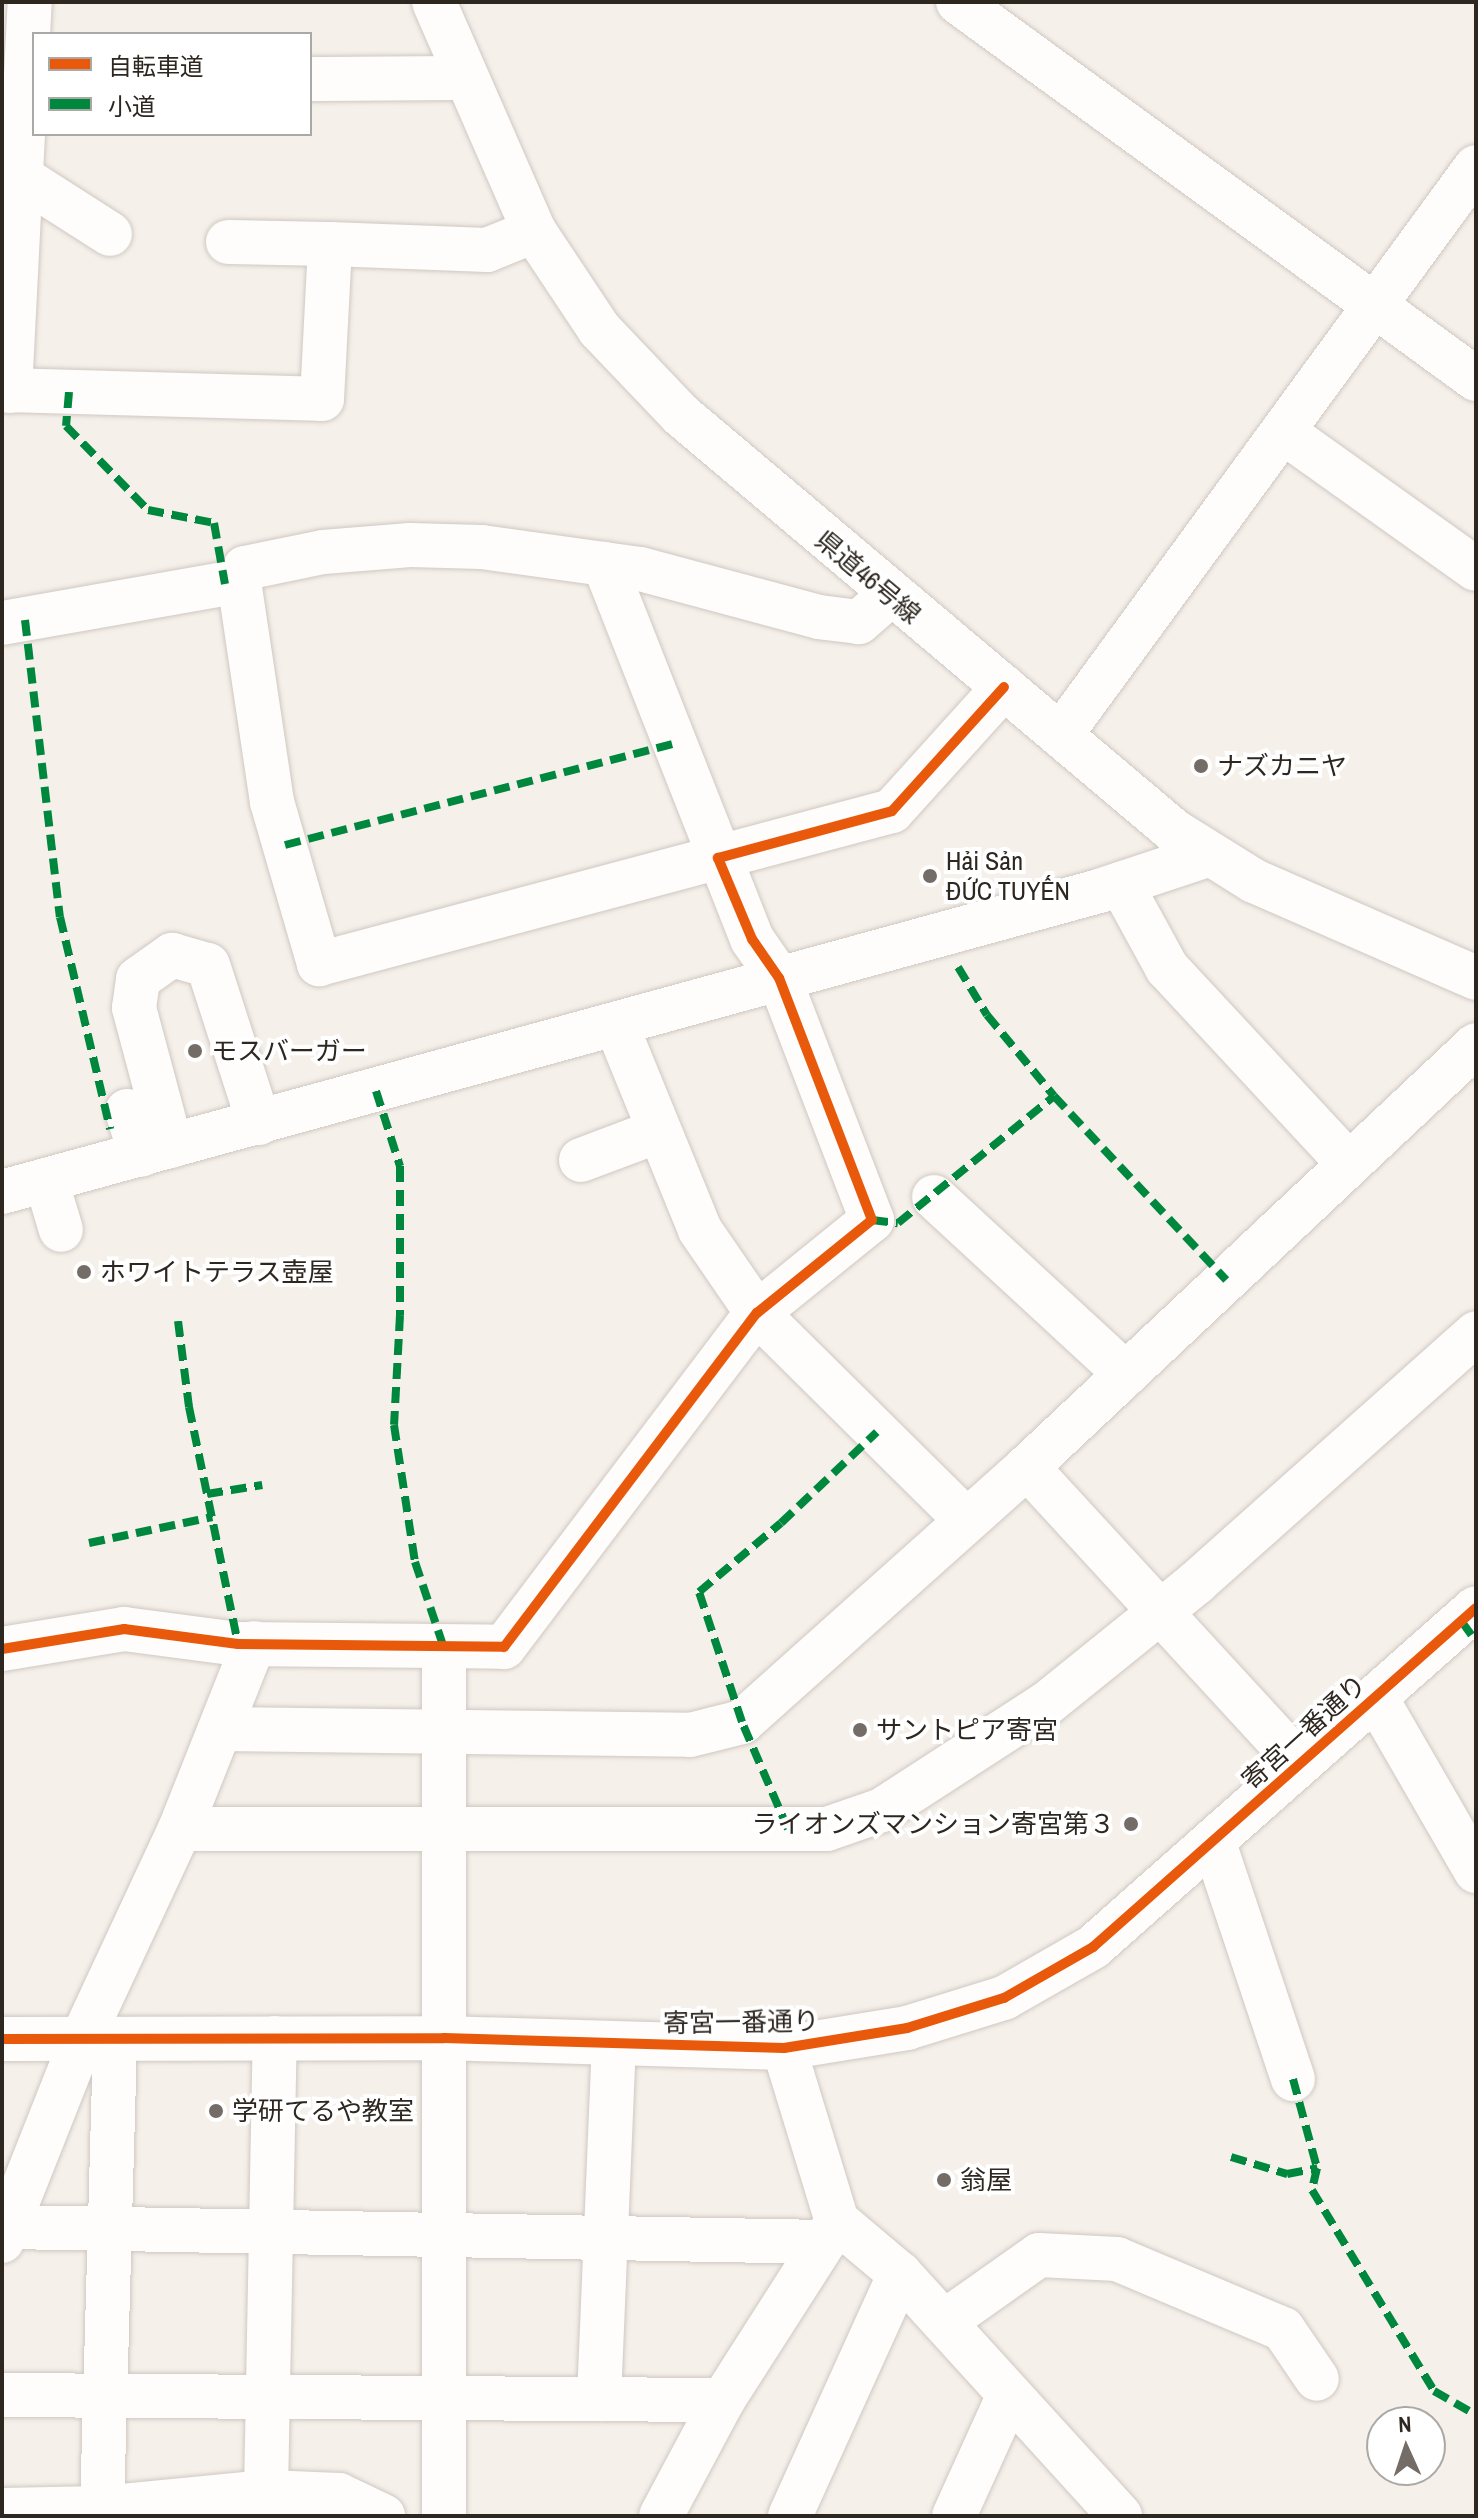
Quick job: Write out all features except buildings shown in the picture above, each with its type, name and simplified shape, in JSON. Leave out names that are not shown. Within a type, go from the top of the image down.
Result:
[{"type":"street","points":[[30,2],[15,64],[24,179],[11,226],[6,390],[322,399],[330,244]]},
{"type":"street","name":"県道46号線","points":[[434,2],[534,231],[590,317],[638,373],[889,596],[1062,733],[1208,855],[1476,978]]},
{"type":"street","points":[[958,2],[1376,311],[1476,379]]},
{"type":"street","points":[[312,79],[465,78]]},
{"type":"street","points":[[1062,733],[1376,311],[1476,167]]},
{"type":"street","points":[[24,179],[110,234]]},
{"type":"street","points":[[228,242],[487,250],[534,231]]},
{"type":"street","points":[[1285,433],[1476,569]]},
{"type":"street","points":[[889,596],[859,622],[604,564],[482,547],[410,545],[268,561],[245,568],[239,581],[272,802],[319,964],[892,811],[1004,687]]},
{"type":"street","points":[[2,1649],[124,1629],[254,1643],[504,1647],[757,1313],[872,1220],[779,978],[752,939],[718,858],[604,564]]},
{"type":"street","points":[[2,623],[239,581]]},
{"type":"street","points":[[2,1192],[1121,884],[1208,855]]},
{"type":"street","points":[[1121,884],[1167,968],[1349,1164]]},
{"type":"street","points":[[156,1150],[134,1008],[138,979],[172,955],[208,965],[259,1123]]},
{"type":"street","points":[[616,1024],[700,1230],[757,1313],[965,1519]]},
{"type":"street","points":[[221,1729],[690,1735],[742,1722],[965,1519],[1027,1467],[1476,1045]]},
{"type":"street","points":[[127,1111],[156,1150]]},
{"type":"street","points":[[581,1160],[658,1131]]},
{"type":"street","points":[[46,1180],[61,1230]]},
{"type":"street","points":[[934,1197],[1126,1374]]},
{"type":"street","points":[[180,1829],[827,1829],[882,1810],[1008,1728],[1162,1610],[1476,1333]]},
{"type":"street","points":[[1027,1467],[1162,1610],[1299,1763]]},
{"type":"street","name":"寄宮一番通り","points":[[2,2039],[444,2038],[784,2048],[907,2028],[1004,1998],[1093,1947],[1476,1608]]},
{"type":"street","points":[[254,1643],[99,2039],[5,2234],[110,2228],[606,2237],[830,2231],[900,2274],[1108,2510]]},
{"type":"street","points":[[444,1648],[444,2516]]},
{"type":"street","points":[[1376,1698],[1476,1871]]},
{"type":"street","points":[[1214,1843],[1293,2079]]},
{"type":"street","points":[[266,2492],[275,2038]]},
{"type":"street","points":[[99,2039],[110,2228],[102,2508]]},
{"type":"street","points":[[599,2399],[614,2044]]},
{"type":"street","points":[[661,2516],[723,2400],[830,2231],[784,2048]]},
{"type":"street","points":[[944,2322],[1039,2255],[1117,2259],[1283,2329],[1317,2379]]},
{"type":"street","points":[[790,2516],[900,2274]]},
{"type":"street","points":[[2,2395],[723,2400]]},
{"type":"street","points":[[954,2516],[1009,2395]]},
{"type":"street","points":[[2,2510],[102,2508],[266,2492],[339,2495],[383,2516]]},
{"type":"marked path","points":[[69,392],[66,426],[148,510],[214,523],[225,584]]},
{"type":"marked path","points":[[25,620],[60,917],[110,1129]]},
{"type":"marked path","points":[[285,845],[674,744]]},
{"type":"marked path","points":[[958,967],[987,1015],[1054,1096],[1226,1280]]},
{"type":"marked path","points":[[376,1091],[400,1166],[400,1315],[394,1425],[415,1562],[444,1648]]},
{"type":"marked path","points":[[872,1220],[898,1223],[1054,1096]]},
{"type":"marked path","points":[[178,1321],[189,1407],[238,1644]]},
{"type":"marked path","points":[[788,1829],[742,1722],[699,1592],[781,1523],[877,1432]]},
{"type":"marked path","points":[[207,1494],[262,1485]]},
{"type":"marked path","points":[[89,1543],[212,1517]]},
{"type":"marked path","points":[[1462,1622],[1476,1641]]},
{"type":"marked path","points":[[1293,2079],[1317,2168],[1312,2190],[1434,2391],[1476,2415]]},
{"type":"marked path","points":[[1231,2157],[1287,2174],[1317,2168]]},
{"type":"cycle path","points":[[2,1649],[124,1629],[238,1644],[504,1647],[757,1313],[872,1220],[779,978],[752,939],[718,858],[892,811],[1004,687]]},
{"type":"cycle path","points":[[2,2039],[444,2038],[784,2048],[907,2028],[1004,1998],[1093,1947],[1476,1608]]},
{"type":"place","name":"ナズカニヤ","points":[[1201,766]]},
{"type":"place","name":"Hải Sản ĐỨC TUYẾN","points":[[930,876]]},
{"type":"place","name":"モスバーガー","points":[[195,1051]]},
{"type":"place","name":"ホワイトテラス壺屋","points":[[84,1272]]},
{"type":"place","name":"サントピア寄宮","points":[[860,1730]]},
{"type":"place","name":"ライオンズマンション寄宮第３","points":[[1131,1824]]},
{"type":"place","name":"学研てるや教室","points":[[216,2111]]},
{"type":"place","name":"翁屋","points":[[944,2180]]}]
